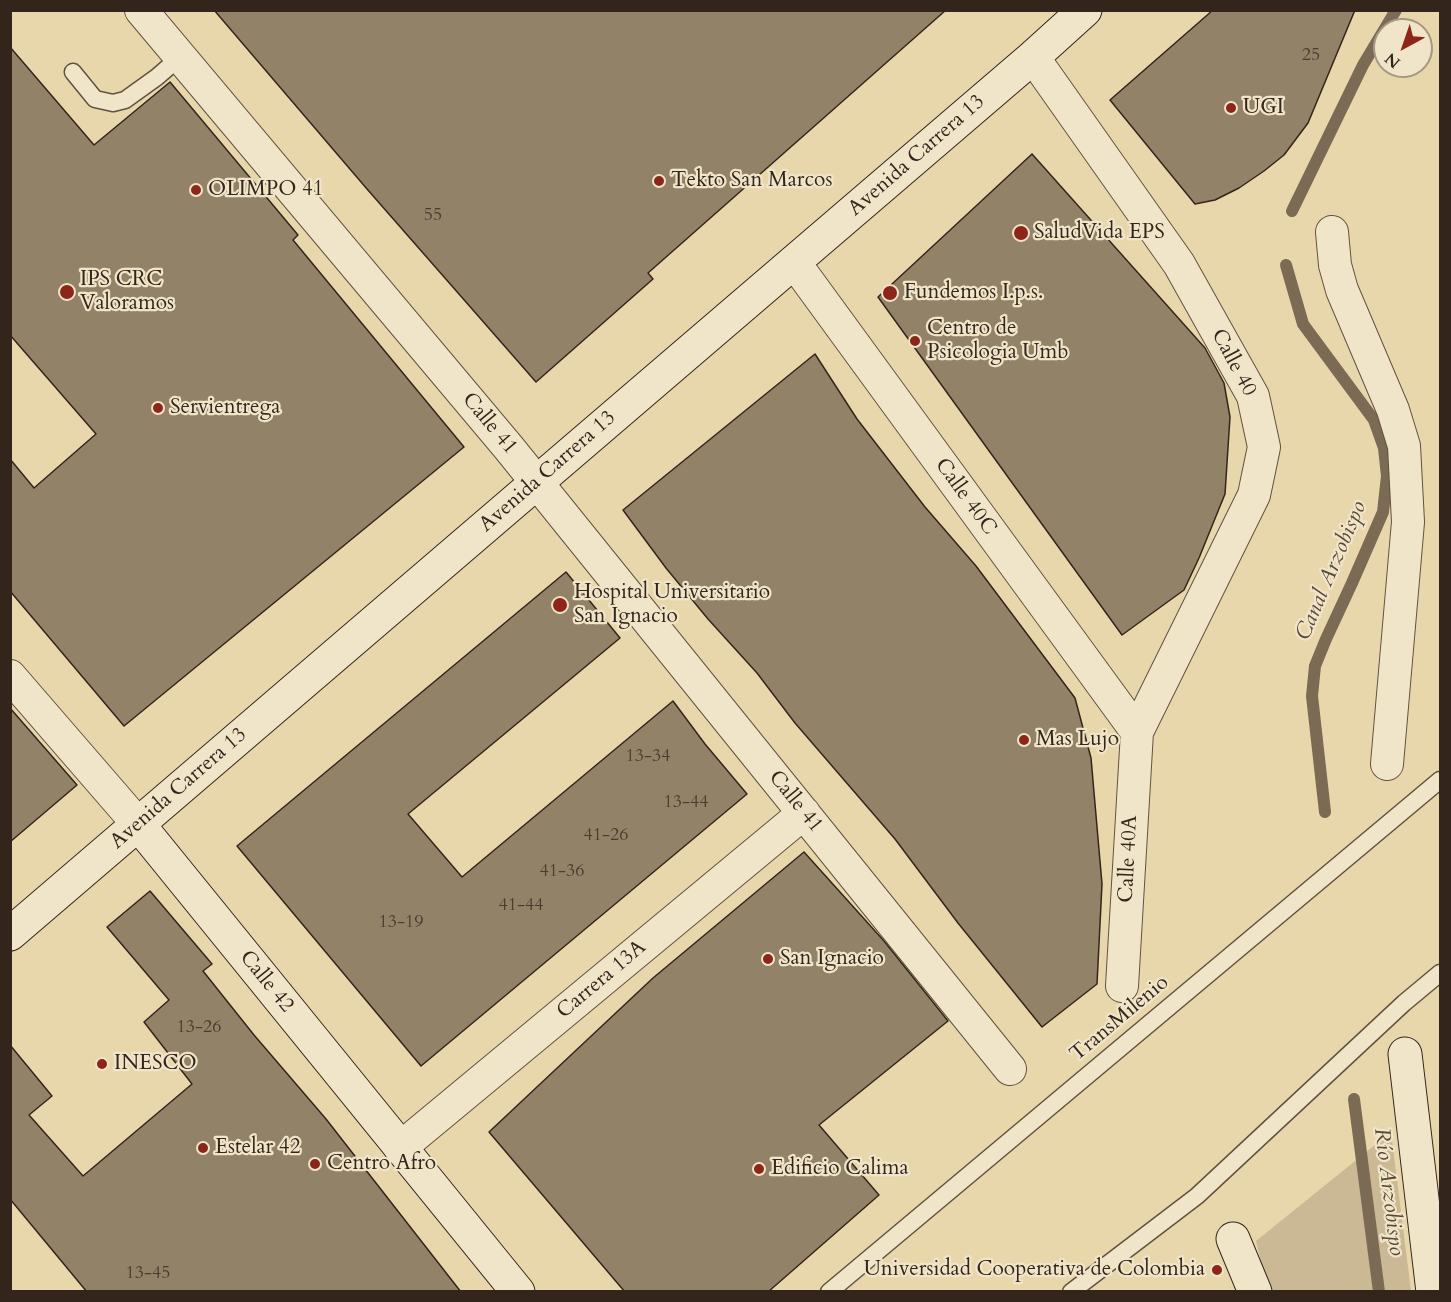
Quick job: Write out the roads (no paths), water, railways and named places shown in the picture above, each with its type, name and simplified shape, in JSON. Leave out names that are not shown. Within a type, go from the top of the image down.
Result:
[{"type":"main road","name":"Avenida Carrera 13","points":[[10,934],[1085,10]]},
{"type":"main road","name":"Calle 42","points":[[138,824],[518,1292]]},
{"type":"main road","points":[[1405,1054],[1433,1292]]},
{"type":"main road","points":[[1233,1239],[1255,1292]]},
{"type":"street","name":"Calle 41","points":[[141,10],[478,410],[1010,1069]]},
{"type":"street","name":"Calle 40","points":[[1033,57],[1179,264],[1253,396],[1264,447],[1254,495],[1137,732]]},
{"type":"street","points":[[1332,232],[1335,265],[1342,290],[1394,410],[1404,446],[1408,522],[1387,764]]},
{"type":"street","name":"Calle 40C","points":[[794,262],[1137,732]]},
{"type":"street","name":"Calle 42","points":[[10,676],[138,824]]},
{"type":"street","name":"Calle 40A","points":[[1122,986],[1137,732]]},
{"type":"street","name":"Carrera 13A","points":[[400,1148],[804,813]]},
{"type":"lane","points":[[73,72],[96,99],[113,103],[125,100],[180,57]]},
{"type":"lane","name":"TransMilenio","points":[[829,1292],[1440,780]]},
{"type":"lane","points":[[1071,1292],[1197,1196],[1404,1003],[1440,973]]},
{"type":"waterway","name":"Canal Arzobispo","points":[[1292,211],[1363,65],[1396,10]]},
{"type":"waterway","name":"Canal Arzobispo","points":[[1286,265],[1303,324],[1374,420],[1384,448],[1387,476],[1383,512],[1315,666],[1312,696],[1325,812]]},
{"type":"waterway","name":"Río Arzobispo","points":[[1354,1099],[1379,1292]]},
{"type":"place","name":"UGI","points":[[1231,108]]},
{"type":"place","name":"Tekto San Marcos","points":[[659,181]]},
{"type":"place","name":"OLIMPO 41","points":[[196,190]]},
{"type":"place","name":"SaludVida EPS","points":[[1021,233]]},
{"type":"place","name":"IPS CRC Valoramos","points":[[67,292]]},
{"type":"place","name":"Fundemos I.p.s.","points":[[890,293]]},
{"type":"place","name":"Centro de Psicologia Umb","points":[[915,341]]},
{"type":"place","name":"Servientrega","points":[[158,408]]},
{"type":"place","name":"Hospital Universitario San Ignacio","points":[[560,605]]},
{"type":"place","name":"Mas Lujo","points":[[1024,740]]},
{"type":"place","name":"San Ignacio","points":[[768,959]]},
{"type":"place","name":"INESCO","points":[[102,1064]]},
{"type":"place","name":"Estelar 42","points":[[203,1148]]},
{"type":"place","name":"Centro Afro","points":[[315,1164]]},
{"type":"place","name":"Edificio Calima","points":[[759,1169]]},
{"type":"place","name":"Universidad Cooperativa de Colombia","points":[[1217,1270]]}]
